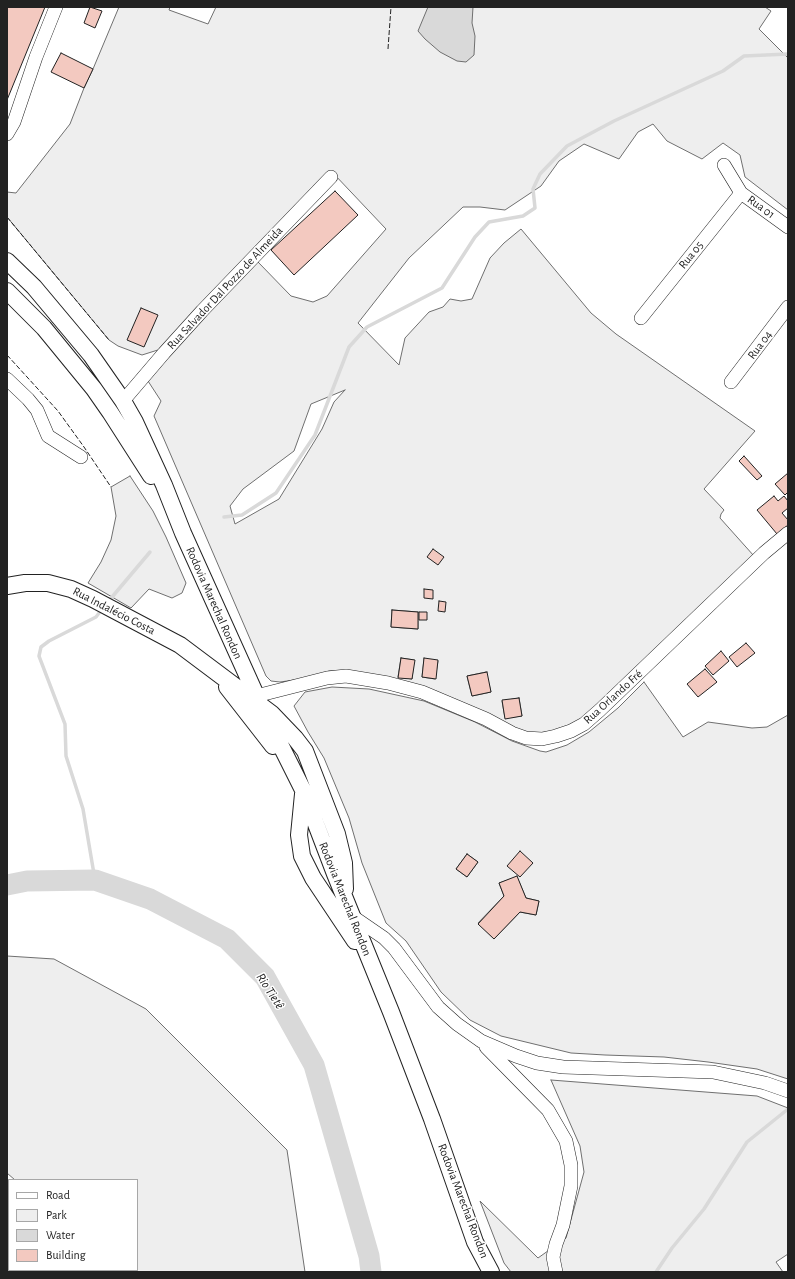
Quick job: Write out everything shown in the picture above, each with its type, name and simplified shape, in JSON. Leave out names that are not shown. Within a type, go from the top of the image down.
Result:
[{"type":"main road","name":"Rodovia Marechal Rondon","points":[[7,261],[34,287],[91,355],[123,401],[135,422],[258,700],[303,790],[339,869],[346,899],[352,916],[432,1119],[475,1242],[491,1272]]},
{"type":"main road","name":"Rodovia Marechal Rondon","points":[[7,291],[44,328],[94,389],[145,466],[183,533]]},
{"type":"main road","name":"Rua Indalécio Costa","points":[[7,586],[25,583],[48,584],[71,589],[180,645],[258,700],[295,738],[305,751],[337,834],[339,869]]},
{"type":"main road","name":"Rua Indalécio Costa","points":[[212,668],[294,772]]},
{"type":"main road","points":[[303,790],[299,835],[302,856],[313,878],[370,962]]},
{"type":"main road","points":[[313,878],[325,881],[339,869]]},
{"type":"street","points":[[7,134],[14,122],[36,57],[56,7]]},
{"type":"street","name":"Rua 01","points":[[724,165],[741,193],[788,227]]},
{"type":"street","name":"Rua Salvador Dal Pozzo de Almeida","points":[[123,401],[196,317],[331,177]]},
{"type":"street","name":"Rua 05","points":[[641,318],[741,193]]},
{"type":"street","name":"Rua 04","points":[[731,382],[788,307]]},
{"type":"street","points":[[7,379],[37,410],[48,436],[81,457]]},
{"type":"street","name":"Rua Orlando Fré","points":[[258,700],[327,678],[346,676],[388,683],[422,692],[526,738],[542,739],[556,736],[584,724],[764,553],[788,533]]},
{"type":"street","points":[[352,916],[384,938],[394,948],[438,1007],[457,1024],[481,1041],[548,1110],[566,1141],[571,1165],[571,1186],[563,1225],[553,1257],[556,1272]]},
{"type":"street","points":[[481,1041],[537,1063],[563,1067],[713,1072],[765,1083],[788,1091]]},
{"type":"green space","points":[[119,7],[170,7],[169,10],[208,24],[216,7],[765,7],[771,11],[759,29],[788,58],[788,210],[745,177],[740,155],[723,143],[702,159],[667,141],[653,124],[638,132],[619,159],[584,144],[559,161],[541,186],[505,210],[480,207],[463,207],[409,258],[358,323],[399,365],[405,338],[429,312],[443,307],[450,299],[461,301],[472,299],[490,258],[504,243],[521,229],[591,313],[616,334],[755,431],[704,489],[724,510],[720,518],[754,556],[581,722],[556,731],[527,734],[345,671],[329,671],[308,678],[280,682],[271,681],[266,676],[154,416],[161,401],[148,381],[205,313],[258,262],[291,296],[313,302],[327,296],[386,229],[333,173],[161,349],[142,355],[118,346],[109,340],[7,217],[7,192],[16,193],[70,124]],"holes":[[[345,390],[334,402],[322,429],[279,499],[235,524],[230,506],[243,489],[294,451],[311,404]],[[392,610],[418,612],[418,629],[391,627]],[[401,658],[414,660],[412,679],[398,677]],[[424,659],[438,661],[435,679],[422,677]],[[486,672],[491,692],[472,696],[467,676]],[[519,698],[522,716],[505,718],[502,701]]]},
{"type":"green space","points":[[130,476],[153,511],[186,583],[182,593],[172,598],[149,589],[131,608],[88,583],[101,562],[111,540],[116,516],[111,487]]},
{"type":"green space","points":[[644,682],[683,737],[708,722],[752,728],[767,727],[788,715],[788,1079],[757,1069],[708,1062],[664,1057],[571,1053],[501,1036],[470,1020],[441,992],[406,941],[386,923],[362,863],[349,818],[324,758],[294,706],[305,692],[332,687],[369,689],[424,701],[475,722],[512,741],[546,752],[567,745],[589,732],[618,708]],"holes":[[[467,854],[478,862],[467,877],[456,869]],[[517,877],[526,898],[539,901],[536,915],[520,912],[494,939],[478,923],[504,896],[499,883]]]},
{"type":"green space","points":[[7,956],[54,959],[146,1009],[287,1150],[305,1272],[88,1272],[138,1271],[138,1179],[14,1179],[7,1173]]},
{"type":"green space","points":[[551,1080],[757,1096],[788,1108],[788,1254],[776,1262],[783,1272],[511,1272],[504,1263],[480,1201],[538,1258],[566,1238],[584,1172],[580,1146]]},
{"type":"water","points":[[428,7],[473,7],[472,23],[475,36],[474,55],[466,62],[457,61],[440,52],[418,31]]},
{"type":"building","points":[[7,7],[45,7],[7,100]]},
{"type":"building","points":[[90,7],[102,11],[95,28],[84,23]]},
{"type":"building","points":[[61,53],[93,69],[84,88],[51,72]]},
{"type":"building","points":[[335,191],[358,215],[294,275],[271,250]]},
{"type":"building","points":[[141,308],[158,315],[144,347],[127,340]]},
{"type":"building","points":[[744,456],[762,476],[757,480],[739,461]]},
{"type":"building","points":[[788,473],[788,492],[785,495],[775,484]]},
{"type":"building","points":[[774,496],[778,501],[784,496],[788,501],[788,508],[782,513],[788,520],[788,525],[777,534],[757,510]]},
{"type":"building","points":[[433,549],[444,557],[438,565],[427,557]]},
{"type":"building","points":[[424,589],[433,590],[433,599],[424,598]]},
{"type":"building","points":[[439,601],[446,602],[445,612],[438,611]]},
{"type":"building","points":[[392,610],[418,612],[418,629],[391,627]]},
{"type":"building","points":[[419,612],[427,612],[427,620],[419,620]]},
{"type":"building","points":[[746,643],[755,653],[737,667],[729,657]]},
{"type":"building","points":[[721,651],[729,661],[713,675],[705,666]]},
{"type":"building","points":[[401,658],[415,660],[412,679],[398,678]]},
{"type":"building","points":[[424,658],[438,660],[436,679],[422,677]]},
{"type":"building","points":[[705,669],[717,682],[698,697],[687,684]]},
{"type":"building","points":[[487,672],[491,692],[472,696],[467,676]]},
{"type":"building","points":[[519,698],[522,716],[505,719],[502,700]]},
{"type":"building","points":[[520,851],[533,863],[520,877],[507,866]]},
{"type":"building","points":[[467,854],[478,862],[467,877],[456,869]]},
{"type":"building","points":[[517,876],[526,898],[539,901],[536,915],[520,912],[494,939],[478,924],[504,896],[499,883]]},
{"type":"waterway","points":[[224,517],[242,515],[276,493],[315,435],[349,347],[367,327],[442,288],[475,237],[489,222],[523,216],[535,208],[533,189],[540,174],[567,146],[614,121],[723,71],[744,56],[788,54]]},
{"type":"waterway","points":[[107,603],[150,552]]},
{"type":"waterway","points":[[95,880],[83,809],[66,756],[65,724],[39,656],[41,647],[49,641],[96,617],[102,609]]},
{"type":"waterway","name":"Rio Tietê","points":[[7,885],[27,881],[95,880],[150,899],[227,939],[265,977],[314,1065],[369,1256],[371,1272]]},
{"type":"waterway","points":[[656,1272],[672,1248],[704,1209],[747,1142],[788,1109]]},
{"type":"fence","points":[[388,49],[391,7]]},
{"type":"fence","points":[[7,217],[109,340]]},
{"type":"fence","points":[[7,355],[58,411],[111,487]]}]
